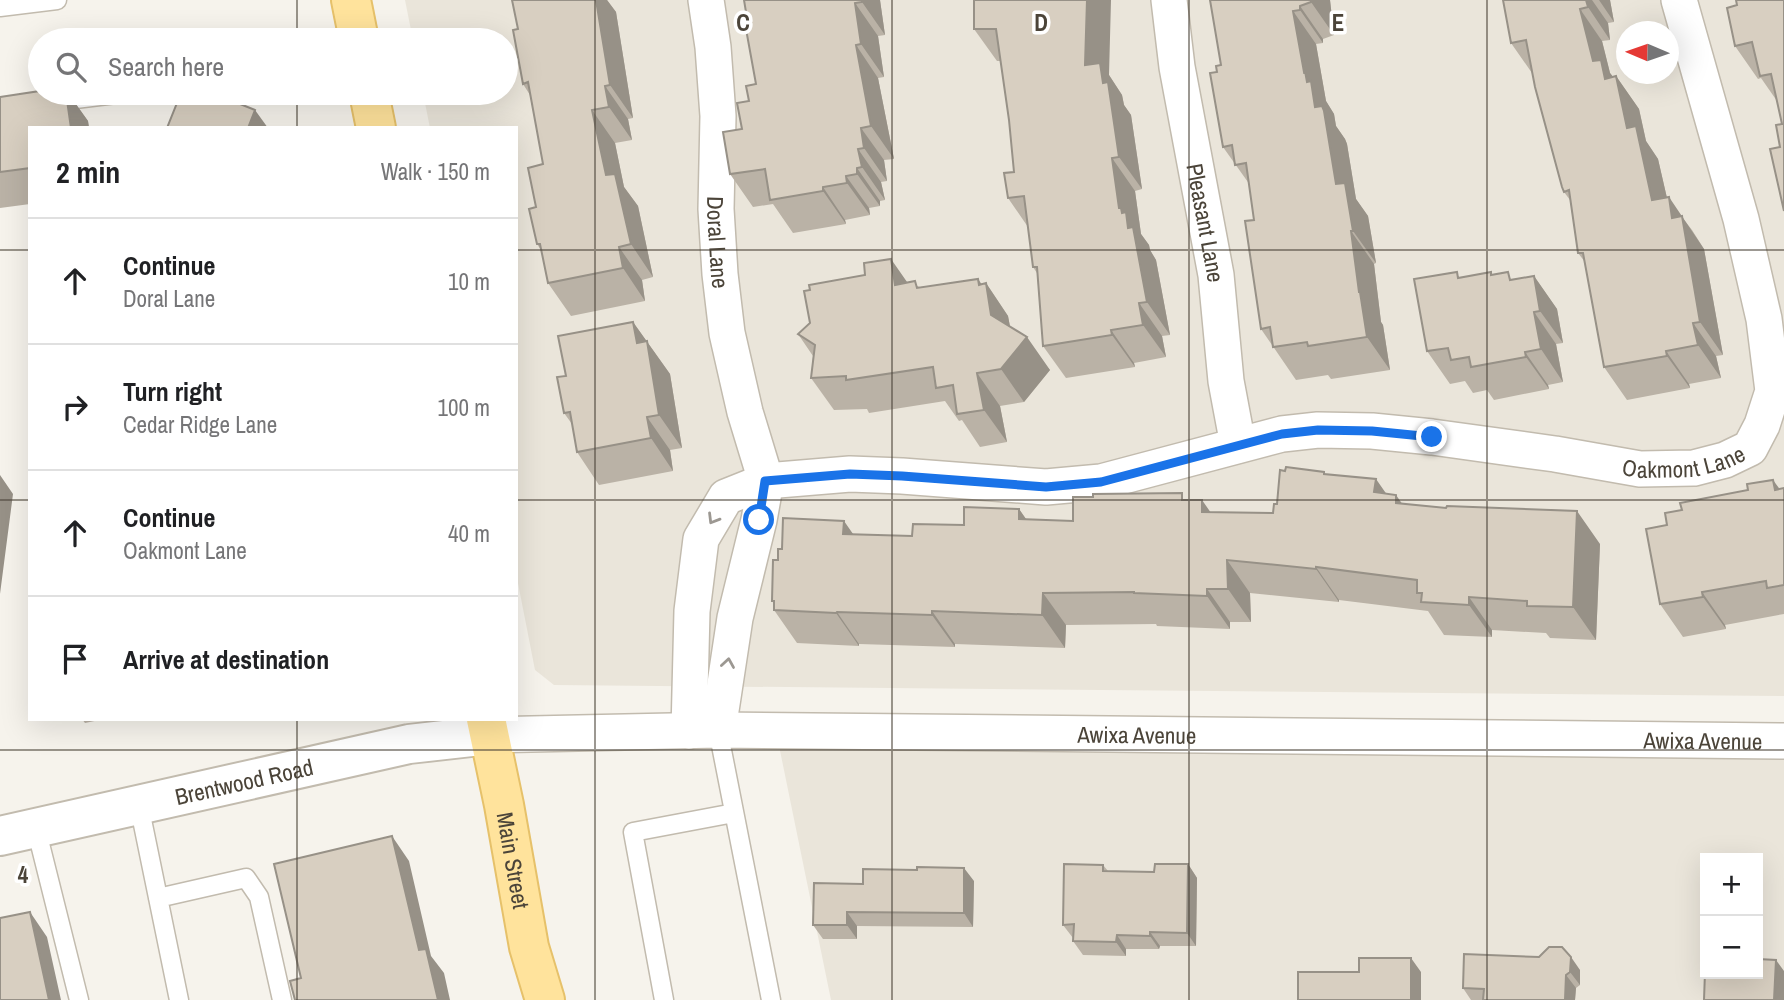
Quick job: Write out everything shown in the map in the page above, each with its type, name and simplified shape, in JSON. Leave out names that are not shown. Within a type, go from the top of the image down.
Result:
[{"type":"main road","points":[[351,0],[357,28]]},
{"type":"main road","points":[[371,105],[376,126]]},
{"type":"main road","name":"Main Street","points":[[488,727],[529,947],[545,1000]]},
{"type":"street","name":"Doral Lane","points":[[704,731],[759,520],[765,481],[745,412],[727,333],[716,209],[718,116],[713,47],[706,0]]},
{"type":"street","name":"Pleasant Lane","points":[[1169,0],[1177,67],[1216,275],[1226,381],[1238,445]]},
{"type":"street","name":"Oakmont Lane","points":[[765,481],[850,474],[1046,487],[1101,482],[1282,434],[1318,430],[1372,431],[1432,437],[1555,453],[1640,469],[1694,468],[1725,460],[1750,448],[1762,425],[1773,391],[1764,319],[1741,219],[1679,0]]},
{"type":"street","points":[[704,731],[692,611],[701,539],[726,496],[765,481]]},
{"type":"street","name":"Awixa Avenue","points":[[488,727],[1784,741]]},
{"type":"street","name":"Brentwood Road","points":[[18,832],[488,727]]},
{"type":"lane","points":[[0,7],[57,0]]},
{"type":"lane","points":[[704,731],[734,813],[771,1000]]},
{"type":"lane","points":[[139,805],[179,1000]]},
{"type":"lane","points":[[664,1000],[633,832],[734,813]]},
{"type":"lane","points":[[18,832],[79,1000]]},
{"type":"lane","points":[[158,898],[246,878],[259,897],[282,1000]]},
{"type":"shaded area","points":[[405,0],[1784,0],[1784,696],[554,685],[535,670],[518,583],[518,126],[430,126],[425,105],[518,105],[518,28],[411,28]]},
{"type":"shaded area","points":[[776,731],[1784,741],[1784,1000],[831,1000]]},
{"type":"building","points":[[512,0],[596,0],[610,85],[605,86],[609,107],[592,110],[606,175],[615,174],[631,244],[619,247],[623,268],[548,283],[529,209],[536,207],[528,168],[543,164],[528,82],[523,84],[518,57],[518,28]]},
{"type":"building","points":[[744,0],[862,0],[855,3],[861,44],[856,45],[871,126],[861,128],[864,148],[858,149],[862,167],[857,168],[857,174],[846,176],[847,183],[823,187],[823,191],[770,200],[765,169],[730,174],[723,132],[742,129],[737,103],[749,101],[746,86],[756,84],[744,18],[747,18]]},
{"type":"building","points":[[974,0],[1087,0],[1085,65],[1100,63],[1103,83],[1108,82],[1119,157],[1112,158],[1119,208],[1122,213],[1126,212],[1128,228],[1133,227],[1147,302],[1139,303],[1143,325],[1111,330],[1112,335],[1043,346],[1037,267],[1033,267],[1024,196],[1008,198],[1004,173],[1014,172],[996,29],[974,29]]},
{"type":"building","points":[[1210,0],[1311,0],[1300,6],[1300,10],[1293,11],[1307,82],[1311,81],[1315,107],[1322,106],[1324,111],[1336,184],[1345,183],[1367,337],[1308,346],[1307,342],[1273,347],[1270,327],[1261,329],[1245,221],[1254,220],[1246,163],[1235,165],[1232,145],[1223,147],[1210,73],[1217,72],[1216,66],[1221,65]]},
{"type":"building","points":[[1503,0],[1586,0],[1588,7],[1580,9],[1593,61],[1601,60],[1605,79],[1616,76],[1627,128],[1636,126],[1652,200],[1669,197],[1672,218],[1682,216],[1700,322],[1693,323],[1698,345],[1666,351],[1667,356],[1604,367],[1583,253],[1578,253],[1569,190],[1564,192],[1562,187],[1535,87],[1526,40],[1511,43]]},
{"type":"building","points":[[1736,0],[1784,0],[1784,211],[1770,149],[1780,147],[1776,125],[1782,124],[1771,74],[1760,76],[1752,42],[1735,46],[1727,8],[1737,5]]},
{"type":"building","points":[[28,93],[28,105],[68,105],[71,126],[28,126],[28,168],[0,172],[0,97]]},
{"type":"building","points":[[176,105],[243,105],[255,110],[249,126],[168,126]]},
{"type":"building","points":[[891,259],[895,285],[915,281],[917,288],[978,279],[979,285],[986,283],[991,315],[1027,337],[1001,369],[977,373],[984,410],[957,414],[953,385],[936,388],[933,367],[846,380],[846,376],[811,378],[815,345],[798,334],[810,323],[804,291],[810,290],[809,285],[865,275],[864,263]]},
{"type":"building","points":[[1457,272],[1458,278],[1491,272],[1491,275],[1508,272],[1510,280],[1534,276],[1540,311],[1534,312],[1541,349],[1525,352],[1526,357],[1471,367],[1469,357],[1451,360],[1448,348],[1427,351],[1414,279]]},
{"type":"building","points":[[633,322],[637,343],[647,341],[659,415],[647,417],[651,438],[577,452],[570,412],[564,413],[557,377],[566,376],[558,336]]},
{"type":"building","points":[[1286,467],[1376,479],[1374,492],[1396,495],[1396,503],[1446,508],[1577,511],[1573,607],[1527,606],[1527,601],[1469,597],[1469,605],[1421,602],[1422,593],[1417,593],[1417,580],[1316,567],[1227,560],[1228,589],[1207,589],[1207,596],[1134,592],[1043,593],[1042,615],[774,610],[773,560],[778,560],[778,549],[782,549],[783,518],[844,521],[843,534],[912,536],[913,524],[964,525],[964,507],[1019,509],[1019,519],[1073,521],[1073,497],[1093,497],[1093,494],[1182,493],[1182,500],[1202,500],[1202,512],[1273,513],[1274,504],[1277,504],[1280,470],[1285,471]]},
{"type":"building","points":[[1773,480],[1775,490],[1784,488],[1784,585],[1767,588],[1766,581],[1702,592],[1703,597],[1660,604],[1646,529],[1667,525],[1665,513],[1682,510],[1680,503],[1748,490],[1747,484]]},
{"type":"building","points":[[392,836],[419,950],[426,949],[438,1000],[295,1000],[290,981],[301,978],[274,864]]},
{"type":"building","points":[[1064,864],[1103,865],[1103,871],[1154,872],[1155,864],[1188,864],[1187,933],[1117,935],[1116,942],[1073,941],[1074,924],[1063,925]]},
{"type":"building","points":[[917,867],[964,868],[964,913],[847,912],[847,925],[813,925],[814,883],[863,884],[863,869],[917,870]]},
{"type":"building","points":[[30,912],[49,1000],[0,1000],[0,918]]},
{"type":"building","points":[[1549,947],[1562,947],[1571,957],[1570,972],[1566,975],[1565,1000],[1483,1000],[1484,989],[1463,988],[1464,954],[1539,957]]},
{"type":"building","points":[[1359,958],[1411,958],[1411,1000],[1298,1000],[1298,972],[1359,972]]},
{"type":"building","points":[[1763,959],[1776,960],[1774,1000],[1704,1000],[1705,979],[1763,979]]},
{"type":"route","points":[[759,520],[765,481],[850,474],[1046,487],[1101,482],[1282,434],[1318,430],[1372,431],[1432,437]]}]
